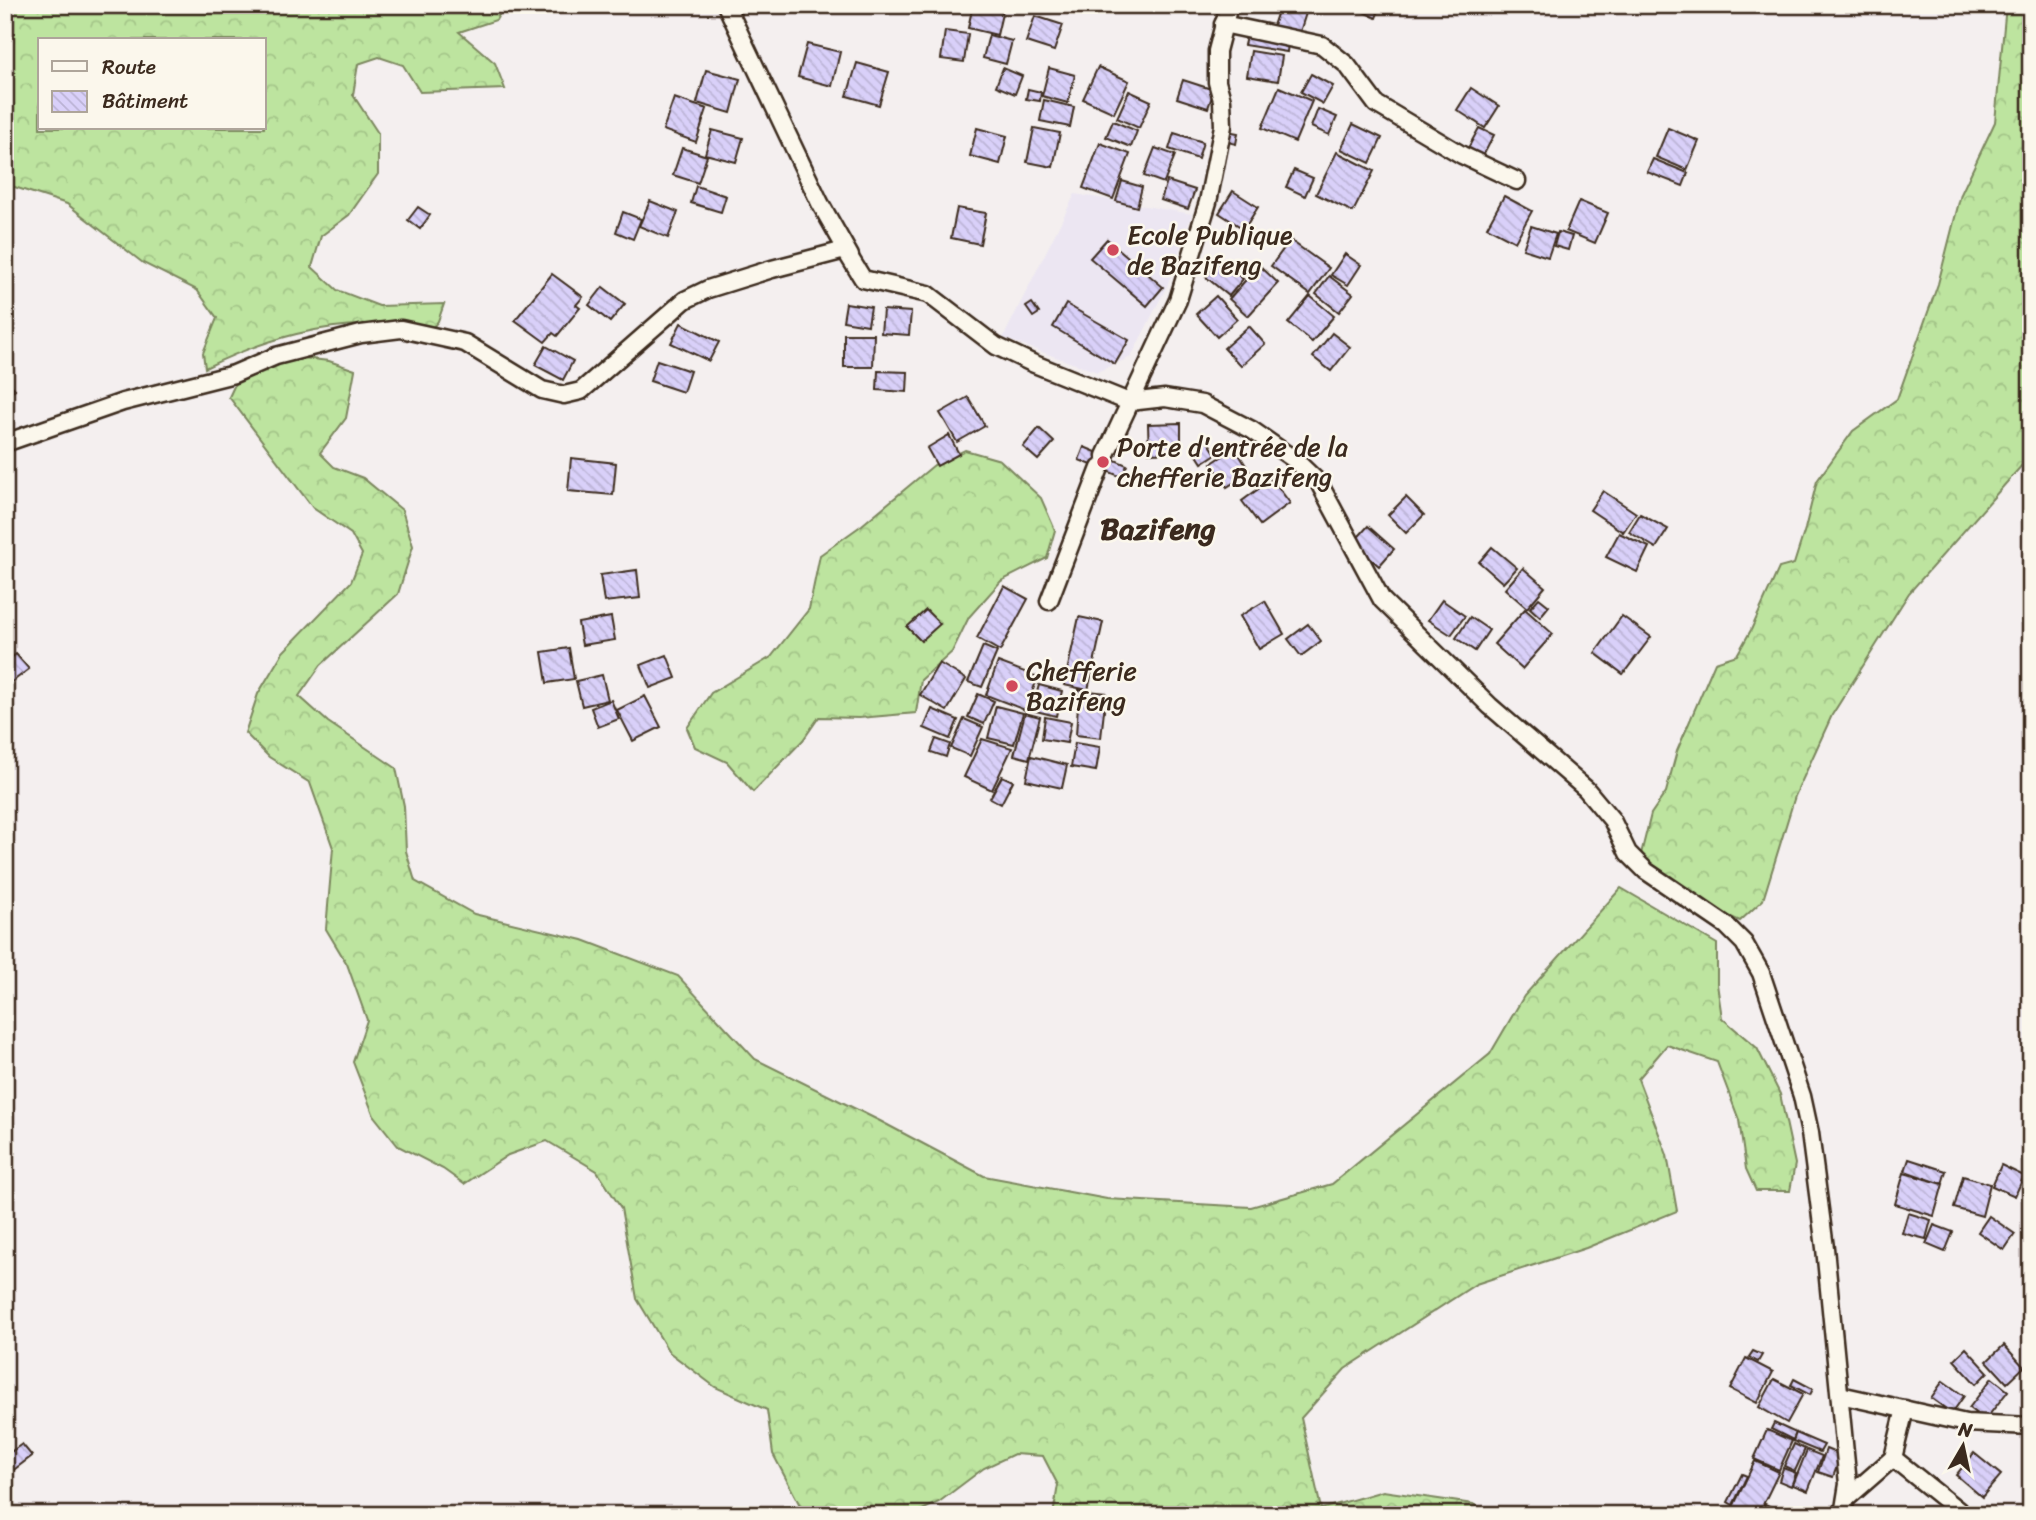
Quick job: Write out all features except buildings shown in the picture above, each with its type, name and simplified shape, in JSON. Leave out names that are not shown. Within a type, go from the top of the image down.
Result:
[{"type":"street","points":[[726,5],[820,203],[863,279]]},
{"type":"street","points":[[1049,601],[1103,462],[1178,300],[1208,202],[1223,125],[1217,62],[1229,5]]},
{"type":"street","points":[[1223,24],[1322,45],[1347,65],[1376,104],[1462,155],[1517,180]]},
{"type":"street","points":[[5,443],[123,402],[234,374],[276,355],[350,336],[401,329],[465,343],[542,390],[573,393],[581,391],[685,300],[708,289],[845,250],[863,279],[928,294],[996,346],[1032,363],[1129,402],[1165,398],[1202,404],[1252,430],[1294,460],[1320,483],[1382,600],[1490,706],[1586,789],[1612,820],[1628,853],[1637,862],[1727,926],[1744,943],[1761,973],[1802,1096],[1810,1133],[1840,1395],[1848,1484],[1845,1507]]},
{"type":"street","points":[[1840,1395],[1966,1423],[2031,1426]]},
{"type":"street","points":[[1845,1507],[1893,1458],[1905,1409]]},
{"type":"street","points":[[1893,1458],[1959,1511],[1959,1515]]},
{"type":"shaded area","name":"Ecole Publique de Bazifeng","points":[[1075,194],[1192,214],[1167,286],[1131,357],[1097,372],[1003,338]]},
{"type":"green space","points":[[5,5],[505,5],[496,20],[459,32],[495,63],[505,89],[420,92],[403,65],[379,57],[358,64],[353,95],[378,133],[378,174],[349,215],[321,236],[312,267],[337,290],[379,306],[444,304],[438,321],[426,336],[394,327],[370,325],[321,329],[272,341],[205,368],[203,353],[217,318],[197,290],[143,263],[67,204],[5,184]]},
{"type":"green space","points":[[2006,5],[2031,5],[2031,455],[1909,593],[1832,715],[1795,796],[1763,900],[1740,921],[1713,909],[1640,858],[1651,814],[1666,792],[1677,751],[1715,662],[1737,655],[1779,568],[1794,564],[1817,481],[1853,431],[1897,399],[1938,284],[1961,194],[1995,122]]},
{"type":"green space","points":[[303,358],[329,361],[355,370],[346,418],[320,453],[334,467],[363,478],[402,510],[413,546],[398,594],[321,665],[299,696],[328,722],[396,768],[404,806],[406,851],[415,881],[474,914],[583,940],[678,976],[755,1059],[984,1176],[1107,1199],[1251,1207],[1332,1184],[1490,1054],[1524,996],[1621,888],[1717,944],[1717,984],[1722,1018],[1757,1048],[1780,1094],[1795,1164],[1790,1191],[1756,1191],[1746,1169],[1739,1120],[1717,1062],[1667,1045],[1638,1079],[1667,1155],[1677,1211],[1586,1248],[1476,1284],[1345,1369],[1301,1418],[1321,1509],[1383,1491],[1473,1504],[1489,1515],[1053,1515],[1058,1485],[1043,1456],[1014,1454],[984,1468],[939,1502],[912,1515],[805,1515],[773,1454],[767,1410],[715,1387],[669,1352],[637,1299],[621,1208],[597,1171],[547,1141],[508,1155],[464,1184],[443,1169],[398,1146],[374,1116],[353,1062],[367,1020],[347,964],[326,929],[333,848],[310,783],[269,757],[245,733],[258,694],[283,652],[351,582],[362,554],[351,534],[313,508],[229,397],[236,382],[265,366]]},
{"type":"green space","points":[[965,450],[1000,460],[1041,498],[1055,530],[1047,558],[1001,581],[969,617],[952,652],[921,680],[916,713],[859,718],[819,717],[803,740],[753,792],[727,762],[695,747],[687,728],[711,693],[771,657],[809,609],[820,555],[862,525],[934,465]]},
{"type":"place","name":"Ecole Publique de Bazifeng","points":[[1113,250]]},
{"type":"place","name":"Porte d'entrée de la chefferie Bazifeng","points":[[1103,462]]},
{"type":"place","name":"Chefferie Bazifeng","points":[[1012,686]]},
{"type":"district","name":"Bazifeng","points":[[1158,529]]}]
